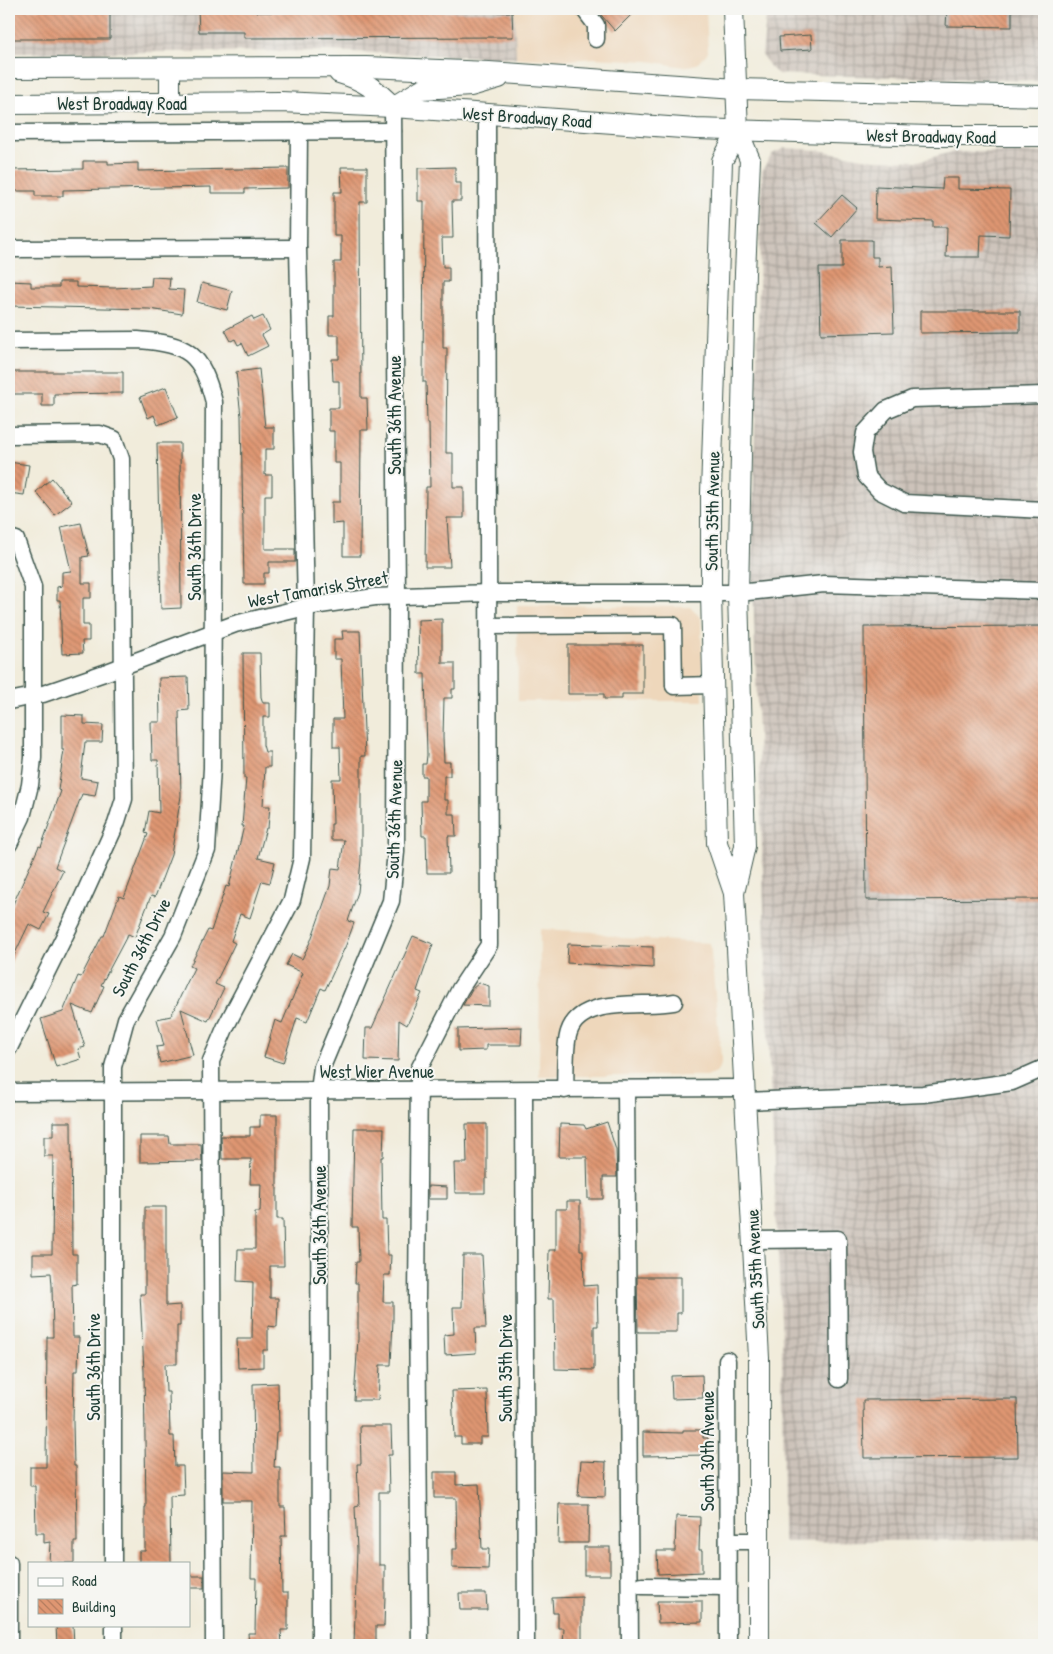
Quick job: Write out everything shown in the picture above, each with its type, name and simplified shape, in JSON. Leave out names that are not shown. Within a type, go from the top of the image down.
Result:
[{"type":"main road","name":"South 35th Avenue","points":[[733,9],[738,131],[750,160],[745,273],[738,592],[745,846],[734,892]]},
{"type":"main road","name":"West Broadway Road","points":[[9,68],[318,66],[513,74],[736,89],[1044,96]]},
{"type":"main road","points":[[318,66],[366,82],[376,89],[393,107],[422,89],[471,86],[513,74]]},
{"type":"main road","points":[[170,68],[170,103]]},
{"type":"main road","name":"West Broadway Road","points":[[9,104],[281,102],[393,107],[738,131],[930,136],[1044,136]]},
{"type":"main road","name":"South 35th Avenue","points":[[738,131],[722,161],[711,492],[711,592],[718,843],[734,892],[754,1240],[759,1372],[759,1645]]},
{"type":"street","points":[[584,9],[596,25],[596,39]]},
{"type":"street","name":"South 36th Avenue","points":[[320,1645],[319,1091],[322,1067],[391,901],[396,852],[397,595],[393,107]]},
{"type":"street","points":[[420,1645],[417,1298],[419,1069],[460,989],[489,945],[488,114]]},
{"type":"street","points":[[214,1645],[211,1060],[226,1026],[292,900],[302,858],[306,607],[298,248],[299,131]]},
{"type":"street","name":"West Broadway Road","points":[[9,133],[393,131]]},
{"type":"street","points":[[9,249],[298,248]]},
{"type":"street","name":"South 36th Drive","points":[[9,341],[159,342],[194,356],[203,369],[214,402],[212,768],[207,850],[173,936],[126,1019],[113,1067],[113,1562]]},
{"type":"street","points":[[1044,395],[912,398],[886,410],[865,433],[862,452],[866,476],[880,491],[904,503],[1044,510]]},
{"type":"street","points":[[9,435],[100,434],[114,439],[121,459],[124,799],[116,824],[72,921],[9,1048]]},
{"type":"street","points":[[9,844],[22,817],[30,785],[33,696],[32,587],[13,539]]},
{"type":"street","name":"West Tamarisk Street","points":[[9,701],[33,696],[123,666],[235,624],[306,607],[397,595],[738,592],[824,584],[1044,591]]},
{"type":"street","points":[[489,626],[673,625],[674,686],[714,685]]},
{"type":"street","points":[[565,1090],[568,1033],[580,1016],[594,1008],[674,1002]]},
{"type":"street","name":"West Wier Avenue","points":[[9,1092],[626,1090],[746,1094],[922,1094],[1012,1082],[1044,1068]]},
{"type":"street","name":"South 35th Drive","points":[[524,1090],[526,1645]]},
{"type":"street","points":[[626,1090],[630,1645]]},
{"type":"street","points":[[754,1240],[838,1239],[839,1379]]},
{"type":"street","name":"South 30th Avenue","points":[[727,1360],[728,1645]]},
{"type":"street","points":[[728,1542],[759,1542]]},
{"type":"street","points":[[9,1563],[9,1645]]},
{"type":"street","points":[[642,1586],[728,1587]]},
{"type":"street","points":[[114,1626],[114,1645]]},
{"type":"shaded area","points":[[9,9],[514,9],[516,58],[326,51],[9,53]]},
{"type":"shaded area","points":[[514,9],[706,9],[708,52],[697,64],[684,67],[648,61],[594,58],[571,60],[516,58]]},
{"type":"shaded area","points":[[767,9],[1044,9],[1044,81],[778,74],[762,55]]},
{"type":"shaded area","points":[[785,148],[817,150],[875,160],[919,161],[951,152],[1044,152],[1044,1539],[783,1542],[782,1341],[769,1055],[752,557],[762,171],[772,154]]},
{"type":"shaded area","points":[[517,605],[690,607],[701,618],[703,701],[518,701]]},
{"type":"shaded area","points":[[540,929],[595,932],[622,938],[710,943],[721,1056],[721,1065],[716,1072],[709,1076],[539,1076]]},
{"type":"building","points":[[9,9],[110,9],[110,39],[9,39]]},
{"type":"building","points":[[198,9],[255,9],[255,12],[512,12],[513,37],[244,38],[244,32],[199,32]]},
{"type":"building","points":[[596,9],[637,9],[615,31]]},
{"type":"building","points":[[947,9],[1012,9],[1012,27],[946,26]]},
{"type":"building","points":[[811,35],[812,49],[780,51],[779,37]]},
{"type":"building","points":[[83,161],[108,161],[108,164],[138,163],[138,171],[288,168],[288,188],[245,189],[245,193],[211,193],[211,187],[63,190],[63,196],[35,196],[35,191],[9,191],[9,170],[83,169]]},
{"type":"building","points":[[341,167],[367,167],[367,202],[360,202],[361,398],[367,398],[368,430],[361,430],[360,556],[343,556],[343,523],[332,524],[332,502],[340,502],[340,463],[334,463],[334,431],[329,431],[329,408],[339,408],[339,381],[333,381],[332,359],[339,359],[339,335],[329,335],[329,316],[334,316],[334,262],[341,262],[341,236],[334,236],[334,192],[342,192]]},
{"type":"building","points":[[455,167],[455,183],[461,183],[461,201],[452,201],[453,238],[442,238],[443,267],[449,267],[449,282],[443,282],[443,348],[447,348],[446,453],[453,453],[453,487],[464,487],[464,518],[447,518],[450,567],[425,567],[426,487],[430,487],[429,423],[427,423],[426,382],[423,382],[424,201],[418,201],[418,168]]},
{"type":"building","points":[[943,178],[958,178],[958,189],[1010,190],[1009,236],[981,235],[980,257],[946,257],[947,227],[933,227],[933,221],[875,219],[876,186],[942,189]]},
{"type":"building","points":[[842,195],[857,208],[832,237],[816,223]]},
{"type":"building","points":[[842,240],[872,240],[872,257],[878,257],[878,267],[892,266],[894,332],[821,334],[819,268],[842,268]]},
{"type":"building","points":[[152,277],[170,278],[169,289],[184,290],[182,314],[149,309],[9,306],[9,281],[31,282],[31,287],[59,287],[59,282],[76,282],[76,287],[114,288],[151,286]]},
{"type":"building","points":[[202,283],[232,291],[227,310],[197,302]]},
{"type":"building","points":[[920,311],[1020,311],[1020,332],[920,333]]},
{"type":"building","points":[[252,316],[254,320],[263,316],[270,330],[262,335],[268,346],[248,356],[242,343],[238,345],[235,339],[231,341],[225,330]]},
{"type":"building","points":[[259,369],[265,427],[274,427],[274,449],[265,449],[265,475],[272,475],[272,495],[265,495],[265,549],[295,549],[295,562],[269,562],[269,573],[264,573],[264,584],[244,584],[241,416],[236,372]]},
{"type":"building","points":[[9,372],[123,372],[123,393],[54,394],[54,406],[42,406],[42,394],[9,394]]},
{"type":"building","points":[[166,387],[178,417],[158,425],[154,415],[148,418],[140,397]]},
{"type":"building","points":[[157,443],[180,443],[181,608],[161,609]]},
{"type":"building","points":[[9,462],[29,465],[24,495],[9,493]]},
{"type":"building","points":[[52,478],[72,502],[55,515],[36,492]]},
{"type":"building","points":[[81,523],[89,556],[82,557],[82,583],[91,583],[91,598],[83,598],[83,625],[89,625],[89,641],[82,641],[83,653],[62,654],[60,600],[57,600],[57,587],[62,586],[62,572],[71,571],[61,527]]},
{"type":"building","points":[[442,619],[442,663],[455,663],[455,689],[452,689],[452,698],[444,698],[443,737],[444,762],[450,762],[450,776],[444,776],[444,800],[448,800],[448,814],[455,814],[456,836],[448,836],[449,873],[427,873],[426,836],[422,836],[421,801],[426,801],[426,776],[422,776],[422,764],[426,764],[427,755],[425,674],[419,674],[418,620]]},
{"type":"building","points":[[1044,626],[1044,899],[866,900],[864,627]]},
{"type":"building","points":[[342,631],[360,631],[365,756],[361,756],[361,860],[358,892],[348,921],[354,923],[325,990],[321,988],[307,1022],[297,1018],[283,1063],[264,1057],[275,1020],[282,1023],[303,973],[286,965],[292,954],[302,959],[311,940],[330,886],[332,868],[340,869],[344,840],[331,840],[331,824],[333,824],[332,779],[341,779],[340,747],[333,747],[333,719],[343,719],[341,659],[334,659],[334,639],[343,639]]},
{"type":"building","points":[[568,645],[643,645],[643,694],[622,694],[622,699],[604,699],[604,694],[568,694]]},
{"type":"building","points":[[243,653],[260,653],[261,697],[263,703],[270,703],[270,717],[263,717],[263,745],[265,752],[270,752],[270,767],[265,767],[263,806],[270,806],[268,828],[266,828],[258,858],[275,862],[270,883],[262,881],[250,918],[240,914],[231,941],[235,943],[215,984],[224,988],[208,1021],[181,1009],[193,1055],[160,1063],[156,1047],[164,1046],[157,1019],[171,1016],[194,968],[190,966],[208,930],[211,931],[226,886],[229,887],[244,826],[242,826],[246,778],[244,778]]},
{"type":"building","points":[[188,677],[189,710],[179,711],[181,796],[171,855],[155,897],[151,896],[135,937],[128,934],[101,985],[104,986],[92,1013],[72,1005],[85,1047],[78,1049],[81,1059],[56,1067],[41,1019],[63,1012],[78,976],[81,977],[102,936],[104,936],[119,896],[124,898],[148,834],[145,833],[149,811],[159,813],[158,760],[152,760],[151,722],[160,722],[159,678]]},
{"type":"building","points":[[62,715],[84,716],[84,724],[103,725],[102,742],[85,742],[81,778],[98,781],[95,796],[82,794],[55,867],[63,871],[43,912],[49,914],[41,930],[29,924],[9,966],[9,913],[39,846],[41,847],[61,791],[58,790],[64,750],[62,750]]},
{"type":"building","points":[[413,936],[433,944],[417,991],[422,993],[407,1025],[399,1020],[398,1061],[365,1060],[366,1028],[372,1028]]},
{"type":"building","points":[[568,944],[653,947],[653,968],[567,963]]},
{"type":"building","points":[[479,983],[489,986],[489,1006],[463,1005],[472,989]]},
{"type":"building","points":[[522,1027],[521,1045],[486,1045],[486,1050],[458,1051],[458,1029]]},
{"type":"building","points":[[260,1115],[277,1115],[277,1219],[283,1219],[284,1266],[270,1266],[270,1298],[278,1298],[277,1327],[268,1326],[268,1350],[263,1350],[263,1367],[238,1368],[237,1339],[252,1339],[253,1282],[237,1281],[238,1249],[255,1249],[255,1212],[260,1212],[261,1184],[250,1184],[251,1159],[222,1159],[221,1136],[250,1136],[250,1127],[260,1127]]},
{"type":"building","points":[[53,1122],[71,1122],[72,1254],[77,1254],[77,1284],[72,1285],[73,1337],[79,1337],[78,1371],[74,1371],[73,1422],[74,1466],[76,1466],[77,1542],[74,1542],[74,1562],[49,1562],[50,1542],[44,1543],[44,1533],[36,1533],[35,1486],[30,1486],[30,1467],[46,1467],[47,1337],[53,1337],[52,1285],[51,1273],[33,1274],[33,1254],[52,1254],[53,1156],[44,1156],[44,1136],[53,1136]]},
{"type":"building","points":[[607,1122],[616,1150],[617,1177],[603,1177],[603,1199],[588,1199],[587,1157],[559,1157],[560,1124],[584,1125],[586,1129]]},
{"type":"building","points":[[466,1124],[487,1124],[487,1179],[485,1179],[485,1193],[455,1193],[454,1163],[467,1163]]},
{"type":"building","points":[[354,1128],[384,1128],[383,1157],[381,1157],[382,1220],[386,1220],[387,1255],[391,1255],[390,1275],[384,1275],[383,1302],[393,1302],[393,1319],[391,1365],[380,1365],[378,1400],[354,1400],[358,1339],[358,1283],[355,1283],[356,1262],[359,1262],[358,1227],[352,1227]]},
{"type":"building","points":[[140,1136],[169,1136],[170,1144],[201,1144],[202,1161],[140,1162]]},
{"type":"building","points":[[428,1186],[447,1187],[447,1199],[428,1199]]},
{"type":"building","points":[[567,1201],[580,1201],[580,1250],[583,1250],[584,1286],[597,1285],[598,1326],[594,1326],[594,1370],[555,1369],[554,1299],[548,1299],[549,1250],[556,1250],[556,1209],[567,1209]]},
{"type":"building","points":[[145,1207],[166,1207],[166,1306],[180,1305],[180,1326],[177,1326],[177,1364],[165,1364],[166,1392],[169,1392],[170,1436],[174,1436],[175,1466],[183,1466],[184,1495],[170,1496],[171,1562],[139,1562],[139,1551],[145,1551],[146,1507],[144,1371],[140,1294],[145,1294]]},
{"type":"building","points":[[463,1255],[482,1255],[486,1328],[475,1328],[476,1353],[445,1355],[444,1335],[454,1334],[453,1307],[462,1307]]},
{"type":"building","points":[[637,1277],[681,1277],[681,1313],[677,1313],[677,1332],[638,1332]]},
{"type":"building","points":[[702,1375],[703,1398],[672,1399],[671,1376]]},
{"type":"building","points":[[278,1383],[279,1432],[276,1433],[274,1467],[280,1467],[280,1507],[285,1507],[286,1536],[281,1536],[282,1593],[288,1593],[288,1630],[281,1630],[282,1645],[249,1645],[248,1633],[255,1633],[256,1578],[251,1578],[252,1501],[223,1501],[223,1471],[254,1472],[253,1384]]},
{"type":"building","points":[[487,1390],[488,1437],[480,1437],[480,1444],[461,1444],[461,1437],[454,1437],[452,1391]]},
{"type":"building","points":[[1017,1399],[1018,1457],[864,1458],[863,1400]]},
{"type":"building","points":[[360,1426],[391,1426],[392,1455],[388,1455],[389,1492],[379,1492],[379,1565],[385,1565],[385,1596],[384,1626],[376,1626],[376,1645],[354,1645],[357,1550],[355,1507],[359,1506],[357,1464],[361,1464]]},
{"type":"building","points":[[683,1430],[703,1430],[703,1438],[708,1438],[708,1455],[643,1456],[643,1432],[683,1433]]},
{"type":"building","points":[[581,1461],[606,1462],[605,1497],[578,1496]]},
{"type":"building","points":[[434,1472],[456,1472],[456,1485],[479,1484],[482,1549],[489,1549],[488,1569],[452,1568],[452,1549],[457,1549],[456,1498],[434,1498]]},
{"type":"building","points":[[559,1504],[589,1504],[588,1543],[558,1543]]},
{"type":"building","points":[[676,1516],[700,1517],[699,1550],[702,1550],[702,1572],[658,1574],[657,1551],[675,1551]]},
{"type":"building","points":[[584,1547],[610,1547],[610,1575],[584,1575]]},
{"type":"building","points":[[190,1576],[204,1576],[204,1588],[190,1588]]},
{"type":"building","points":[[459,1593],[486,1593],[487,1610],[460,1610]]},
{"type":"building","points":[[582,1597],[582,1645],[563,1645],[564,1628],[558,1628],[558,1613],[553,1613],[552,1598]]},
{"type":"building","points":[[657,1601],[702,1601],[702,1622],[658,1623]]},
{"type":"building","points":[[56,1626],[73,1626],[74,1645],[57,1645]]}]
